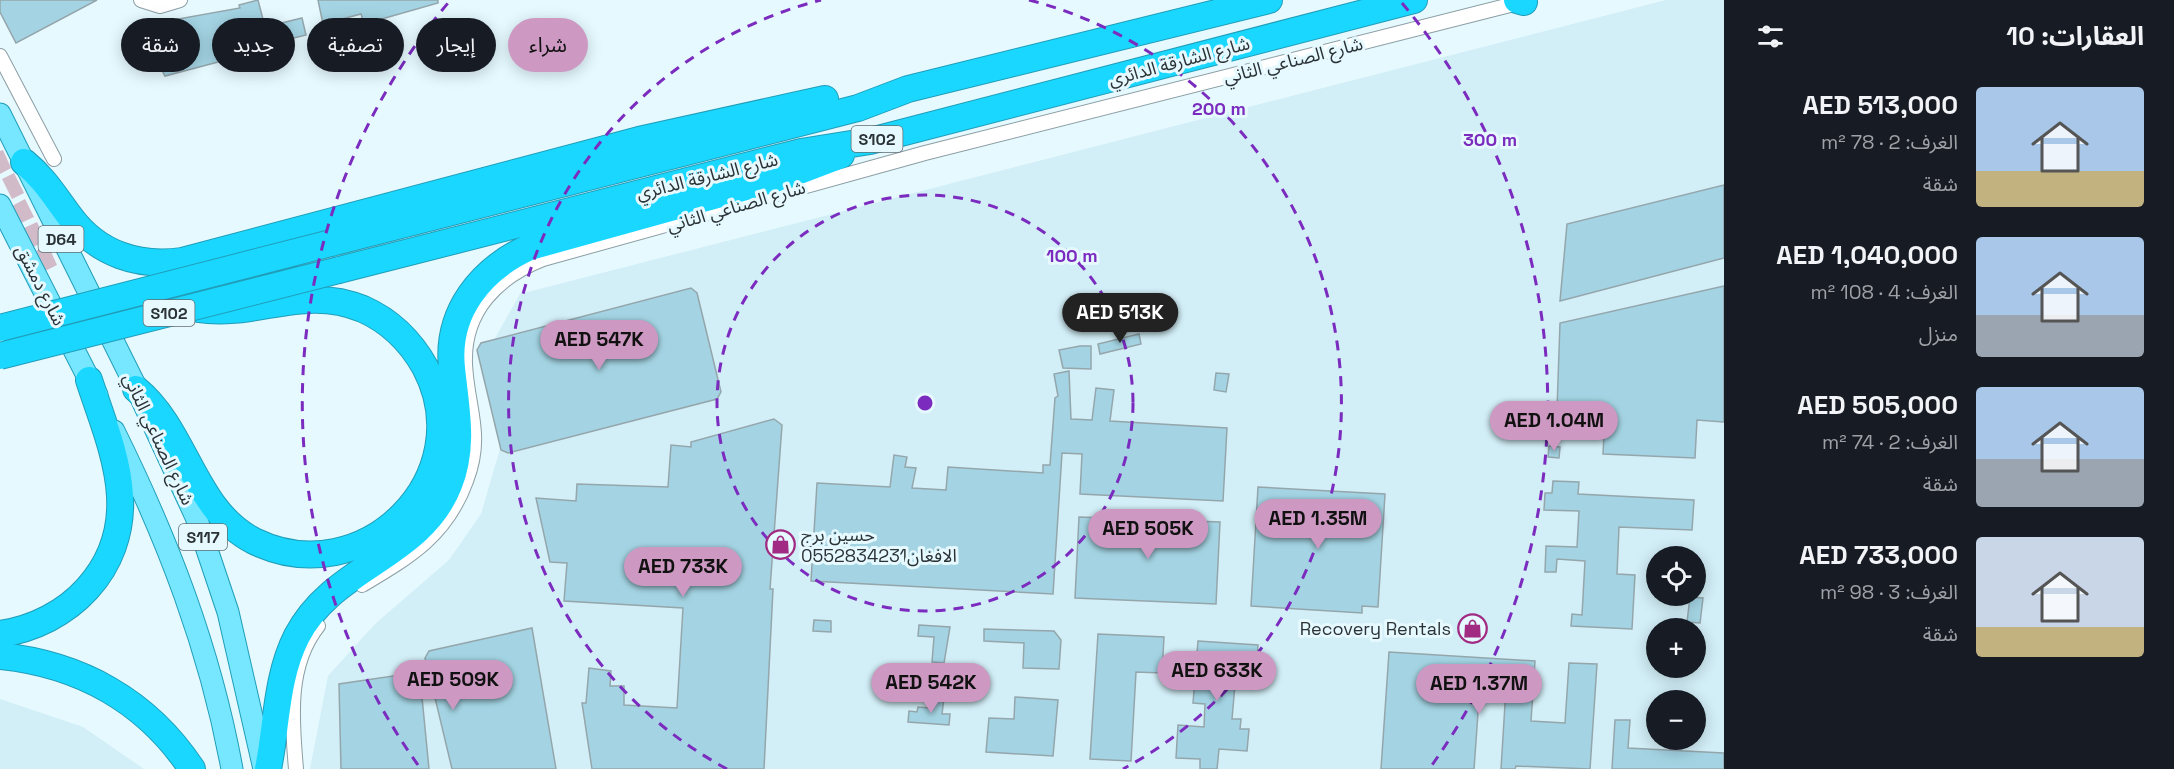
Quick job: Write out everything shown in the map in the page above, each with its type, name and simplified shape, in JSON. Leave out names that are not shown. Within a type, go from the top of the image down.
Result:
[{"type":"highway","name":"شارع الشارقة الدائري","points":[[0,328],[858,108],[908,90],[1269,0]]},
{"type":"highway","name":"شارع الشارقة الدائري","points":[[4,359],[192,308],[801,152],[870,141],[1414,0]]},
{"type":"highway","points":[[18,151],[46,180],[72,218],[100,246],[119,256],[139,262],[160,264],[182,261],[670,132],[858,91],[908,90]]},
{"type":"highway","points":[[266,769],[280,687],[297,636],[320,604],[337,588],[420,530],[432,516],[450,483],[460,428],[452,369],[452,342],[460,312],[480,281],[508,257],[530,247],[795,173],[870,141]]},
{"type":"highway","points":[[136,389],[164,419],[215,508],[239,532],[268,547],[292,553],[317,554],[341,551],[364,543],[392,525],[420,495],[436,458],[440,426],[438,401],[431,378],[419,356],[404,337],[385,321],[340,302],[310,298],[233,310],[192,308]]},
{"type":"highway","points":[[0,634],[44,623],[81,597],[96,580],[115,540],[120,518],[117,473],[89,381]]},
{"type":"highway","points":[[0,656],[56,665],[109,688],[155,723],[192,769]]},
{"type":"main road","name":"شارع دمشق","points":[[0,114],[101,321]]},
{"type":"main road","points":[[0,122],[18,151]]},
{"type":"main road","name":"شارع دمشق","points":[[0,205],[65,332]]},
{"type":"main road","name":"شارع الصناعي الثاني","points":[[101,321],[136,389],[196,517],[218,580],[237,648],[266,769]]},
{"type":"main road","name":"شارع الصناعي الثاني","points":[[65,332],[161,531],[187,596],[207,660],[232,769]]},
{"type":"street","points":[[141,0],[160,6],[180,0]]},
{"type":"street","name":"شارع الصناعي الثاني","points":[[296,769],[292,715],[294,691],[299,667],[314,631],[327,614],[355,589],[422,548],[439,530],[466,481],[476,434],[465,365],[470,327],[487,294],[513,273],[543,259],[925,153],[1524,0]]},
{"type":"street","points":[[0,56],[54,159]]},
{"type":"shaded area","points":[[1666,0],[1724,0],[1724,769],[310,769],[328,676],[375,624],[449,560],[481,514],[500,449],[490,347],[520,294]]},
{"type":"shaded area","points":[[3,150],[11,168],[0,174],[0,151]]},
{"type":"shaded area","points":[[14,173],[24,193],[12,199],[2,179]]},
{"type":"shaded area","points":[[25,199],[34,217],[21,223],[12,206]]},
{"type":"shaded area","points":[[37,222],[46,241],[33,247],[24,228]]},
{"type":"shaded area","points":[[48,245],[57,265],[45,271],[36,251]]},
{"type":"shaded area","points":[[0,699],[83,727],[144,769],[0,769]]},
{"type":"building","points":[[0,0],[97,0],[16,43],[0,12]]},
{"type":"building","points":[[258,0],[263,18],[212,18],[212,64],[200,67],[200,18],[184,18],[240,8],[239,5]]},
{"type":"building","points":[[318,0],[438,0],[438,3],[385,18],[362,18],[361,14],[346,18],[322,18]]},
{"type":"building","points":[[302,18],[306,35],[295,38],[295,20]]},
{"type":"building","points":[[163,72],[180,72],[165,76]]},
{"type":"building","points":[[1724,185],[1724,258],[1560,301],[1567,224]]},
{"type":"building","points":[[1724,286],[1724,422],[1697,420],[1695,458],[1603,454],[1605,413],[1557,409],[1560,323]]},
{"type":"building","points":[[691,288],[697,293],[721,392],[717,399],[508,453],[501,450],[477,350],[481,343]]},
{"type":"building","points":[[1139,334],[1141,344],[1100,354],[1098,344]]},
{"type":"building","points":[[1091,346],[1091,369],[1063,368],[1059,350]]},
{"type":"building","points":[[1069,371],[1071,419],[1092,420],[1096,388],[1114,390],[1110,421],[1227,428],[1223,501],[1080,494],[1082,454],[1062,453],[1053,594],[811,581],[817,483],[890,487],[894,455],[907,457],[905,467],[916,468],[912,488],[946,490],[948,467],[1043,473],[1043,465],[1050,465],[1055,398],[1058,396],[1054,374]]},
{"type":"building","points":[[1216,373],[1229,374],[1226,392],[1214,390]]},
{"type":"building","points":[[774,419],[782,425],[770,589],[773,589],[764,769],[592,769],[582,703],[586,703],[589,668],[611,671],[610,686],[624,686],[624,705],[677,708],[683,608],[564,601],[567,563],[550,562],[536,498],[576,501],[577,484],[668,487],[671,445],[691,447],[691,442]]},
{"type":"building","points":[[1549,446],[1560,447],[1559,458],[1548,457]]},
{"type":"building","points":[[1553,481],[1579,482],[1578,494],[1694,500],[1692,530],[1619,527],[1617,574],[1635,575],[1632,629],[1571,626],[1572,614],[1582,615],[1585,561],[1557,559],[1556,572],[1545,572],[1546,546],[1577,547],[1579,511],[1544,510],[1545,493],[1552,493]]},
{"type":"building","points":[[1258,487],[1385,494],[1378,607],[1362,606],[1362,613],[1251,606]]},
{"type":"building","points":[[1079,517],[1220,522],[1216,604],[1075,598]]},
{"type":"building","points":[[1689,606],[1702,606],[1701,618],[1687,618]]},
{"type":"building","points":[[814,620],[831,621],[831,632],[813,631]]},
{"type":"building","points":[[919,625],[950,627],[944,663],[932,662],[934,637],[918,636]]},
{"type":"building","points":[[532,628],[556,769],[452,769],[432,685],[421,687],[429,769],[341,769],[339,684],[428,671],[425,658],[429,651]]},
{"type":"building","points":[[984,629],[1054,631],[1061,640],[1059,669],[1023,668],[1024,643],[984,641]]},
{"type":"building","points":[[1098,634],[1164,637],[1162,673],[1136,672],[1131,761],[1090,759]]},
{"type":"building","points":[[1198,641],[1258,645],[1256,675],[1236,673],[1232,719],[1241,719],[1240,729],[1249,729],[1247,751],[1219,749],[1217,769],[1200,769],[1200,759],[1176,758],[1178,725],[1204,727],[1205,704],[1193,703]]},
{"type":"building","points":[[1389,652],[1535,661],[1531,721],[1565,723],[1569,663],[1597,664],[1590,769],[1516,766],[1515,769],[1501,769],[1507,672],[1481,671],[1474,769],[1381,769]]},
{"type":"building","points":[[930,697],[944,698],[942,714],[950,714],[949,725],[908,722],[909,711],[917,712],[918,707],[929,708]]},
{"type":"building","points":[[1015,697],[1058,700],[1053,756],[986,752],[989,718],[1014,719]]},
{"type":"building","points":[[1615,720],[1630,720],[1628,748],[1724,753],[1724,769],[1612,769]]},
{"type":"place","name":"حسين برج الافغان0552834231","points":[[780,544]]},
{"type":"place","name":"Recovery Rentals","points":[[1472,628]]}]
